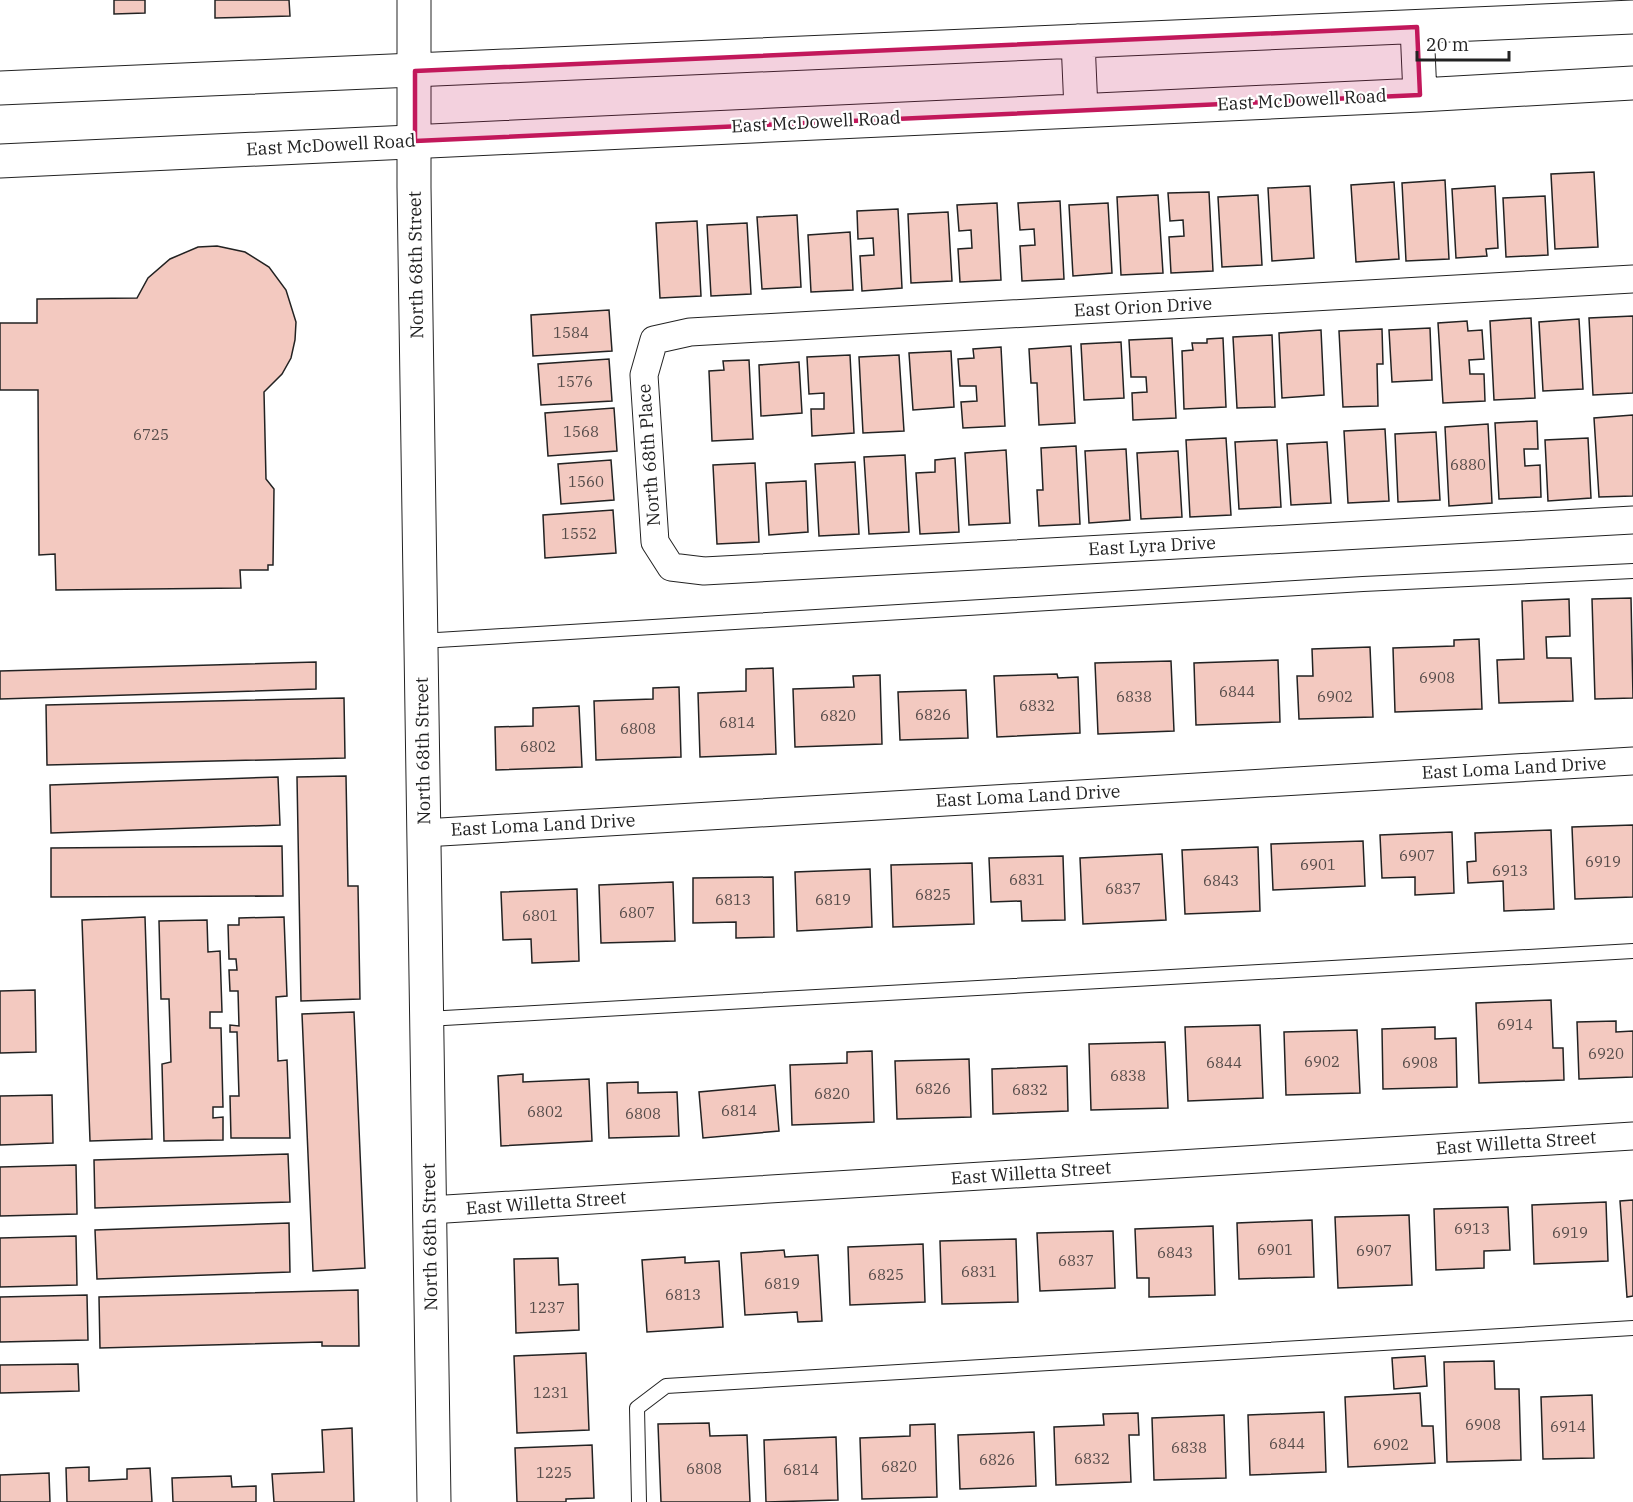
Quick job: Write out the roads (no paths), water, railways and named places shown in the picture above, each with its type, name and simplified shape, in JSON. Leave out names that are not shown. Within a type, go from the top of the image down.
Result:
[{"type":"main road","name":"North 68th Street","points":[[414,0],[434,1502]]},
{"type":"main road","points":[[0,88],[1633,17]]},
{"type":"main road","points":[[1418,27],[1420,95]]},
{"type":"main road","points":[[1078,40],[1082,110]]},
{"type":"main road","name":"East McDowell Road","points":[[0,161],[1420,95],[1633,83]]},
{"type":"street","name":"East Orion Drive","points":[[654,340],[690,332],[1633,279]]},
{"type":"street","name":"North 68th Place","points":[[654,340],[644,375],[655,542],[671,567]]},
{"type":"street","name":"East Lyra Drive","points":[[671,567],[704,571],[1633,520]]},
{"type":"street","name":"East Loma Land Drive","points":[[424,833],[1633,761]]},
{"type":"street","name":"East Willetta Street","points":[[430,1210],[1633,1136]]},
{"type":"lane","points":[[421,641],[1340,585],[1633,571]]},
{"type":"lane","points":[[427,1019],[1633,951]]},
{"type":"lane","points":[[639,1502],[637,1408],[666,1386],[1633,1328]]}]
